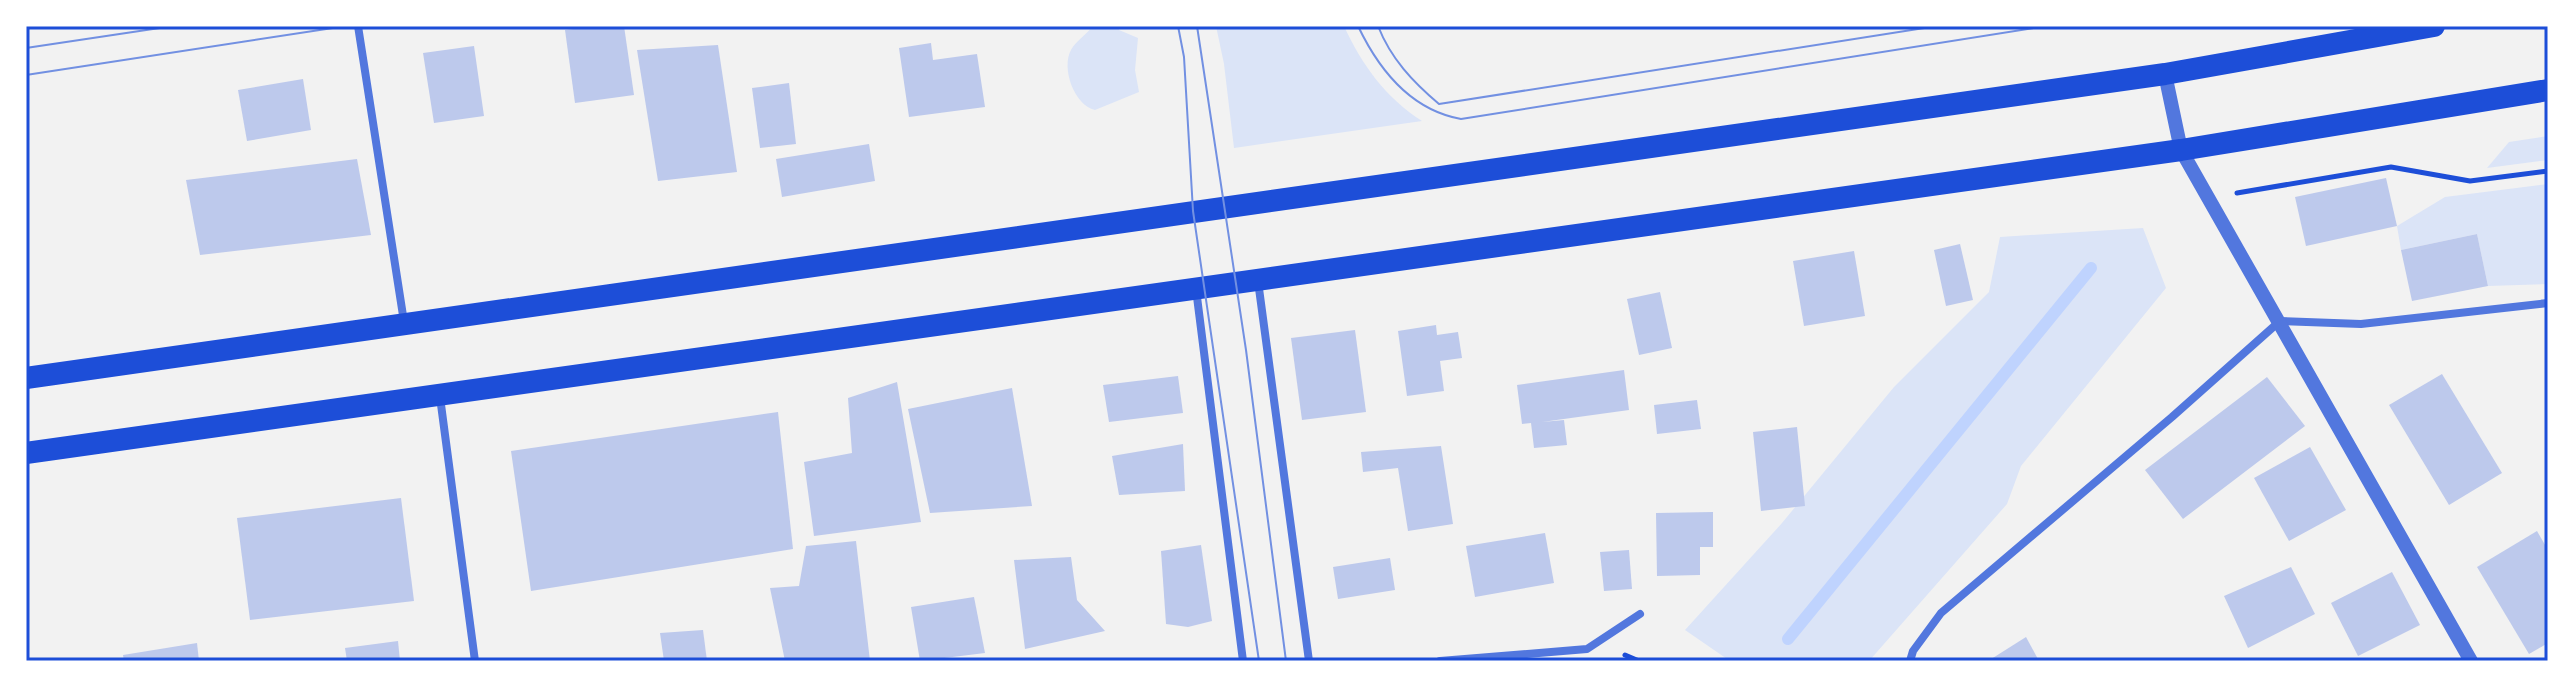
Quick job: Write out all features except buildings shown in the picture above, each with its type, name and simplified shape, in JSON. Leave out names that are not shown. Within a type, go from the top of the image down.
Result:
[{"type":"highway","points":[[26,378],[2165,74],[2398,29],[2434,26]]},
{"type":"highway","points":[[26,453],[2181,150],[2548,90]]},
{"type":"street","points":[[358,26],[405,323]]},
{"type":"street","points":[[2165,74],[2181,150],[2471,661]]},
{"type":"street","points":[[1258,279],[1309,661]]},
{"type":"street","points":[[1196,287],[1243,661]]},
{"type":"street","points":[[1910,661],[1913,651],[1941,613],[2280,321],[2361,324],[2548,303]]},
{"type":"street","points":[[439,393],[475,661]]},
{"type":"street","points":[[1440,661],[1587,649],[1640,614]]},
{"type":"path","points":[[2208,198],[2391,167],[2470,181],[2548,171]]},
{"type":"shaded area","points":[[1093,26],[1119,26],[1119,30],[1138,38],[1135,70],[1139,92],[1095,110],[1076,94],[1068,66],[1073,47]]},
{"type":"shaded area","points":[[1216,26],[1344,26],[1376,79],[1397,102],[1422,121],[1234,148]]},
{"type":"shaded area","points":[[2548,136],[2548,160],[2487,168],[2509,142]]},
{"type":"shaded area","points":[[2548,184],[2548,284],[2488,286],[2477,234],[2401,250],[2397,226],[2445,197]]},
{"type":"shaded area","points":[[2143,228],[2166,288],[2021,466],[2007,504],[1869,661],[1730,661],[1685,630],[1782,523],[1894,387],[1989,292],[2000,237]]},
{"type":"waterway","points":[[1788,639],[2091,268]]},
{"type":"tram line","points":[[26,48],[173,26]]},
{"type":"tram line","points":[[26,75],[346,26]]},
{"type":"tram line","points":[[1178,26],[1184,57],[1193,211],[1259,661]]},
{"type":"tram line","points":[[1197,26],[1246,350],[1286,661]]},
{"type":"tram line","points":[[1358,26],[1376,58],[1399,86],[1427,107],[1461,119],[2046,26]]},
{"type":"tram line","points":[[1378,26],[1389,49],[1404,69],[1439,104],[1937,26]]}]
